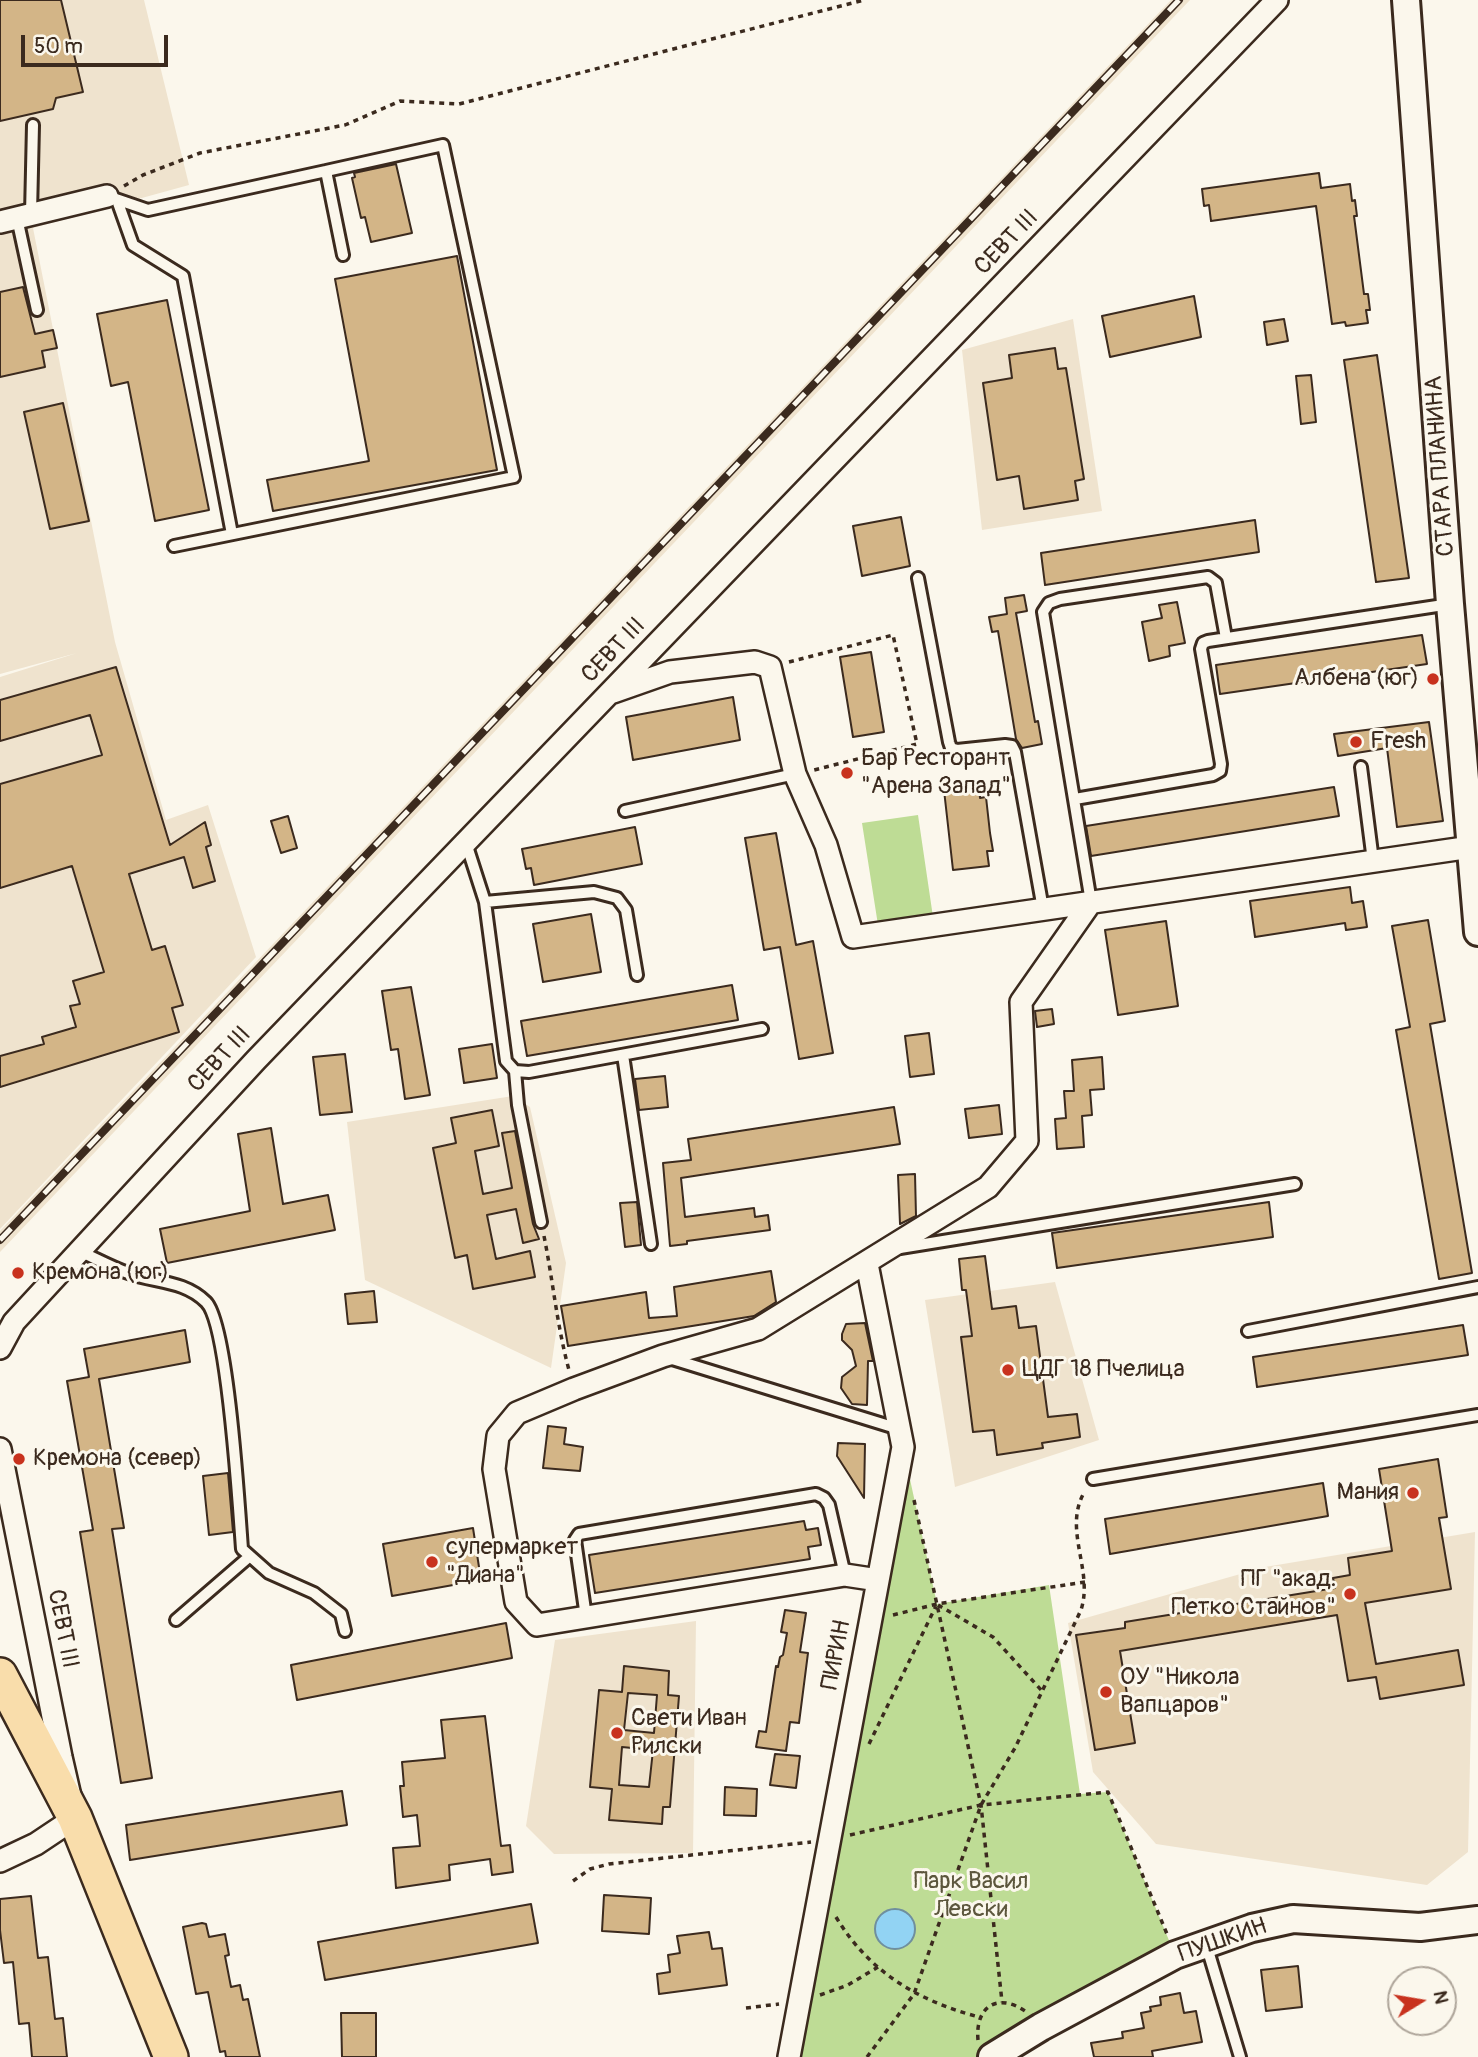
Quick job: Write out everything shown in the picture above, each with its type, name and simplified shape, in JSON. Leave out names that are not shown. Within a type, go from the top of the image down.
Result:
[{"type":"main road","points":[[0,1675],[75,1818],[171,2057]]},
{"type":"street","name":"СЕВТ III","points":[[0,1348],[14,1322],[256,1060],[1277,0]]},
{"type":"street","name":"СТАРА ПЛАНИНА","points":[[1406,0],[1450,604],[1478,932]]},
{"type":"street","points":[[16,218],[112,198]]},
{"type":"street","points":[[610,693],[670,672],[755,662],[770,667],[794,775],[826,845],[853,937],[1471,847]]},
{"type":"street","points":[[878,1580],[845,1576],[537,1625],[516,1602],[494,1469],[498,1436],[517,1413],[574,1388],[663,1356],[758,1329],[988,1187],[1027,1141],[1021,1002],[1091,902]]},
{"type":"street","name":"ПИРИН","points":[[789,2057],[903,1447],[867,1264]]},
{"type":"street","name":"СЕВТ III","points":[[0,1449],[75,1818]]},
{"type":"street","points":[[0,1861],[36,1844],[75,1818]]},
{"type":"street","name":"ПУШКИН","points":[[985,2052],[1041,2027],[1175,1955],[1252,1928],[1293,1919],[1420,1927],[1478,1920]]},
{"type":"lane","points":[[33,125],[16,218],[37,310]]},
{"type":"lane","points":[[112,198],[148,211],[443,145],[514,477],[174,545]]},
{"type":"lane","points":[[326,171],[343,255]]},
{"type":"lane","points":[[112,198],[133,245],[183,276],[232,534]]},
{"type":"lane","points":[[1091,902],[1043,612],[1049,603],[1060,599],[1208,577],[1216,583],[1226,638]]},
{"type":"lane","points":[[918,578],[948,742],[951,748],[957,750],[1012,746],[1043,909]]},
{"type":"lane","points":[[1075,799],[1213,775],[1220,771],[1203,643],[1450,604]]},
{"type":"lane","points":[[1361,767],[1373,861]]},
{"type":"lane","points":[[625,811],[794,775]]},
{"type":"lane","points":[[466,843],[485,902],[506,1061],[515,1071],[517,1105],[541,1222]]},
{"type":"lane","points":[[485,902],[594,892],[617,898],[626,910],[637,975]]},
{"type":"lane","points":[[515,1071],[529,1072],[762,1029]]},
{"type":"lane","points":[[623,1055],[651,1244]]},
{"type":"lane","points":[[888,1250],[1295,1184]]},
{"type":"lane","points":[[79,1251],[129,1274],[178,1283],[208,1304],[221,1347],[235,1459],[242,1549],[268,1573],[314,1594],[341,1614],[345,1631]]},
{"type":"lane","points":[[1248,1331],[1478,1287]]},
{"type":"lane","points":[[663,1356],[900,1429]]},
{"type":"lane","points":[[1093,1479],[1478,1415]]},
{"type":"lane","points":[[586,1617],[575,1540],[579,1534],[803,1496],[816,1494],[824,1498],[829,1505],[845,1576]]},
{"type":"lane","points":[[176,1620],[250,1556]]},
{"type":"lane","points":[[1206,1944],[1240,2057]]},
{"type":"path","points":[[112,198],[143,175],[200,153],[345,125],[400,101],[459,104],[864,0]]},
{"type":"path","points":[[770,667],[893,635],[916,744],[794,775]]},
{"type":"path","points":[[541,1222],[562,1345],[574,1388]]},
{"type":"path","points":[[867,2057],[914,1994],[981,1805],[1015,1748],[1081,1609],[1086,1595],[1076,1532],[1076,1515],[1079,1502],[1093,1479]]},
{"type":"path","points":[[914,1499],[981,1805],[1002,2002]]},
{"type":"path","points":[[870,1621],[937,1604],[1085,1582]]},
{"type":"path","points":[[937,1604],[993,1637],[1043,1692]]},
{"type":"path","points":[[864,1754],[937,1604]]},
{"type":"path","points":[[573,1881],[590,1869],[609,1864],[830,1839],[981,1805],[1108,1792],[1175,1955]]},
{"type":"path","points":[[820,1890],[846,1933],[878,1967],[914,1994],[946,2008],[979,2017]]},
{"type":"path","points":[[985,2052],[979,2017],[988,2006],[1002,2002],[1017,2006],[1041,2027]]},
{"type":"shaded area","points":[[0,0],[144,0],[189,185],[33,228],[115,642],[166,820],[208,805],[256,957],[0,1229],[0,677],[77,653],[0,674]]},
{"type":"shaded area","points":[[1171,0],[1190,0],[0,1252],[0,1231]]},
{"type":"shaded area","points":[[1073,319],[1102,511],[982,530],[962,350]]},
{"type":"shaded area","points":[[513,1096],[530,1107],[566,1263],[551,1368],[365,1280],[347,1122]]},
{"type":"shaded area","name":"ЦДГ 18 Пчелица","points":[[1055,1282],[1099,1440],[955,1487],[925,1300]]},
{"type":"shaded area","points":[[1475,1532],[1468,1852],[1427,1885],[1156,1844],[1093,1772],[1068,1623],[1265,1567]]},
{"type":"shaded area","name":"Свети Иван Рилски","points":[[696,1621],[693,1853],[554,1854],[526,1826],[555,1640]]},
{"type":"green space","points":[[918,815],[933,917],[878,925],[862,823]]},
{"type":"green space","name":"Парк Васил Левски","points":[[903,1447],[937,1604],[1049,1585],[1080,1794],[1108,1792],[1175,1955],[992,2057],[789,2057]]},
{"type":"water","points":[[895,1909],[909,1915],[915,1929],[909,1943],[895,1949],[881,1943],[875,1929],[881,1915]]},
{"type":"building","points":[[0,0],[61,0],[83,92],[56,98],[53,109],[0,121]]},
{"type":"building","points":[[396,164],[412,233],[371,242],[365,217],[361,218],[352,178],[355,177],[354,173]]},
{"type":"building","points":[[1319,173],[1321,188],[1350,184],[1352,201],[1355,200],[1357,216],[1354,216],[1364,294],[1368,294],[1368,323],[1346,326],[1345,322],[1332,324],[1316,206],[1211,221],[1209,205],[1204,206],[1202,189]]},
{"type":"building","points":[[457,256],[497,470],[273,511],[267,480],[369,461],[335,279]]},
{"type":"building","points":[[23,287],[35,334],[53,330],[57,348],[42,351],[45,367],[0,377],[0,292]]},
{"type":"building","points":[[1194,296],[1201,337],[1110,357],[1102,316]]},
{"type":"building","points":[[167,300],[209,510],[155,521],[128,382],[111,386],[97,314]]},
{"type":"building","points":[[1284,319],[1288,341],[1267,345],[1264,322]]},
{"type":"building","points":[[1055,348],[1058,369],[1066,368],[1084,479],[1075,481],[1078,500],[1024,509],[1019,476],[997,480],[983,383],[1012,378],[1009,355]]},
{"type":"building","points":[[1377,355],[1409,578],[1376,582],[1344,360]]},
{"type":"building","points":[[1311,375],[1316,422],[1301,424],[1296,376]]},
{"type":"building","points":[[63,403],[89,521],[50,529],[24,412]]},
{"type":"building","points":[[901,517],[910,566],[862,576],[853,526]]},
{"type":"building","points":[[1255,520],[1259,552],[1045,585],[1041,553]]},
{"type":"building","points":[[1024,595],[1027,611],[1016,613],[1035,722],[1038,721],[1042,744],[1022,748],[1016,739],[998,631],[992,632],[989,617],[1007,614],[1005,598]]},
{"type":"building","points":[[1177,602],[1185,643],[1169,646],[1170,656],[1149,661],[1142,622],[1162,618],[1159,605]]},
{"type":"building","points":[[1422,635],[1427,664],[1220,694],[1216,665]]},
{"type":"building","points":[[871,652],[884,732],[853,737],[840,657]]},
{"type":"building","points":[[116,667],[170,845],[205,822],[211,845],[206,847],[215,881],[193,888],[184,857],[129,874],[152,950],[165,946],[183,1005],[172,1008],[179,1032],[0,1087],[0,1056],[44,1044],[42,1037],[76,1027],[70,1006],[80,1004],[73,981],[104,972],[72,866],[0,888],[0,784],[102,755],[90,715],[0,741],[0,700]]},
{"type":"building","points":[[733,697],[740,740],[633,760],[626,717]]},
{"type":"building","points":[[1429,722],[1443,821],[1397,827],[1387,748],[1338,756],[1334,734]]},
{"type":"building","points":[[979,786],[980,798],[986,797],[993,851],[987,851],[989,866],[953,870],[944,790]]},
{"type":"building","points":[[1334,787],[1339,816],[1091,856],[1086,826]]},
{"type":"building","points":[[288,816],[297,848],[281,853],[271,821]]},
{"type":"building","points":[[635,827],[642,864],[534,885],[531,868],[526,869],[522,849]]},
{"type":"building","points":[[776,833],[796,945],[813,941],[833,1053],[799,1059],[780,947],[764,950],[745,838]]},
{"type":"building","points":[[1350,887],[1352,903],[1363,901],[1367,927],[1346,930],[1345,923],[1255,937],[1250,901]]},
{"type":"building","points":[[591,914],[601,972],[543,982],[533,924]]},
{"type":"building","points":[[1428,920],[1445,1021],[1430,1024],[1472,1273],[1439,1279],[1396,1030],[1410,1027],[1392,926]]},
{"type":"building","points":[[1166,921],[1178,1006],[1118,1015],[1105,930]]},
{"type":"building","points":[[732,985],[738,1020],[527,1056],[521,1021]]},
{"type":"building","points":[[411,987],[430,1095],[405,1099],[398,1049],[391,1050],[382,991]]},
{"type":"building","points":[[1052,1009],[1054,1024],[1037,1027],[1035,1011]]},
{"type":"building","points":[[929,1033],[934,1074],[910,1077],[905,1036]]},
{"type":"building","points":[[492,1044],[497,1078],[464,1083],[459,1049]]},
{"type":"building","points":[[345,1054],[352,1112],[320,1115],[313,1057]]},
{"type":"building","points":[[1102,1057],[1104,1089],[1090,1090],[1092,1115],[1082,1116],[1084,1147],[1057,1149],[1055,1119],[1066,1118],[1064,1091],[1074,1091],[1072,1060]]},
{"type":"building","points":[[665,1076],[668,1107],[639,1110],[635,1079]]},
{"type":"building","points":[[999,1105],[1002,1134],[969,1138],[965,1109]]},
{"type":"building","points":[[894,1107],[900,1144],[681,1178],[685,1217],[754,1208],[755,1217],[768,1215],[770,1230],[687,1241],[687,1244],[670,1246],[663,1163],[691,1160],[688,1139]]},
{"type":"building","points":[[492,1110],[499,1146],[475,1151],[483,1194],[512,1188],[502,1133],[515,1131],[533,1224],[539,1239],[523,1243],[516,1209],[487,1215],[496,1259],[530,1251],[535,1277],[473,1289],[467,1255],[455,1258],[433,1148],[456,1143],[451,1118]]},
{"type":"building","points":[[271,1128],[283,1204],[328,1195],[335,1230],[167,1263],[160,1229],[250,1211],[238,1134]]},
{"type":"building","points":[[915,1174],[916,1216],[900,1224],[898,1175]]},
{"type":"building","points":[[637,1202],[641,1245],[625,1247],[620,1203]]},
{"type":"building","points":[[1269,1202],[1273,1237],[1057,1268],[1052,1233]]},
{"type":"building","points":[[985,1256],[992,1309],[1016,1306],[1019,1328],[1036,1326],[1048,1417],[1077,1414],[1080,1437],[1042,1443],[1043,1448],[997,1455],[994,1430],[973,1432],[961,1337],[972,1336],[966,1290],[962,1290],[959,1259]]},
{"type":"building","points":[[771,1271],[776,1302],[754,1316],[568,1346],[561,1306],[646,1292],[649,1318],[677,1316],[674,1287]]},
{"type":"building","points":[[374,1291],[377,1322],[348,1324],[345,1294]]},
{"type":"building","points":[[865,1323],[873,1361],[868,1361],[867,1405],[852,1404],[841,1388],[842,1377],[856,1366],[852,1350],[842,1340],[842,1334],[846,1324]]},
{"type":"building","points":[[1463,1325],[1468,1355],[1257,1387],[1253,1357]]},
{"type":"building","points":[[185,1330],[190,1362],[99,1379],[124,1528],[112,1529],[152,1778],[121,1783],[80,1532],[93,1530],[67,1381],[89,1377],[84,1349]]},
{"type":"building","points":[[548,1426],[566,1428],[564,1444],[583,1447],[580,1471],[543,1468]]},
{"type":"building","points":[[838,1443],[865,1444],[864,1498],[837,1456]]},
{"type":"building","points":[[1438,1459],[1447,1517],[1439,1518],[1451,1589],[1365,1603],[1376,1664],[1458,1650],[1464,1685],[1380,1699],[1376,1677],[1348,1681],[1337,1615],[1120,1651],[1135,1743],[1095,1750],[1076,1635],[1125,1628],[1125,1622],[1335,1588],[1333,1578],[1350,1575],[1348,1558],[1392,1551],[1379,1469]]},
{"type":"building","points":[[228,1473],[233,1532],[209,1535],[203,1476]]},
{"type":"building","points":[[1323,1483],[1328,1516],[1110,1554],[1105,1519]]},
{"type":"building","points":[[804,1521],[806,1530],[818,1528],[821,1545],[808,1547],[810,1559],[595,1593],[589,1555]]},
{"type":"building","name":"супермаркет \"Диана\"","points":[[473,1528],[481,1580],[392,1596],[383,1544]]},
{"type":"building","points":[[785,1610],[806,1613],[800,1652],[808,1653],[799,1723],[790,1722],[786,1751],[756,1747],[759,1731],[766,1732],[776,1666],[778,1667],[783,1655],[787,1633],[781,1632]]},
{"type":"building","points":[[506,1623],[512,1658],[297,1700],[291,1665]]},
{"type":"building","points":[[624,1666],[669,1671],[668,1695],[679,1696],[670,1807],[663,1807],[662,1824],[609,1820],[612,1789],[590,1787],[599,1690],[622,1692]],"holes":[[[628,1693],[657,1695],[654,1733],[624,1730]],[[622,1747],[653,1750],[649,1787],[619,1785]]]},
{"type":"building","points":[[485,1716],[501,1846],[510,1845],[513,1872],[492,1875],[490,1859],[449,1865],[450,1880],[396,1888],[393,1848],[420,1846],[417,1815],[403,1817],[400,1786],[404,1786],[402,1762],[445,1758],[441,1720]]},
{"type":"building","points":[[775,1754],[800,1756],[796,1788],[770,1785]]},
{"type":"building","points":[[725,1787],[757,1789],[756,1816],[724,1815]]},
{"type":"building","points":[[342,1791],[347,1825],[130,1860],[126,1825]]},
{"type":"building","points":[[604,1895],[651,1898],[649,1934],[602,1931]]},
{"type":"building","points":[[31,1896],[38,1958],[48,1957],[55,2019],[63,2018],[67,2057],[32,2057],[29,2023],[19,2024],[13,1962],[4,1963],[0,1899]]},
{"type":"building","points":[[531,1904],[538,1943],[325,1980],[318,1942]]},
{"type":"building","points":[[206,1924],[209,1937],[225,1934],[229,1955],[225,1956],[231,1987],[240,1985],[243,2000],[248,1999],[260,2057],[226,2057],[225,2051],[220,2052],[208,1992],[196,1994],[183,1927]]},
{"type":"building","points":[[709,1932],[712,1949],[722,1948],[727,1985],[659,1994],[657,1974],[670,1972],[668,1955],[680,1953],[677,1936]]},
{"type":"building","points":[[1298,1966],[1302,2007],[1266,2011],[1261,1970]]},
{"type":"building","points":[[1180,1993],[1184,2013],[1196,2011],[1202,2042],[1152,2051],[1153,2057],[1094,2057],[1091,2043],[1123,2038],[1122,2032],[1144,2028],[1141,2013],[1151,2011],[1150,2007],[1161,2005],[1160,1997]]},
{"type":"building","points":[[341,2013],[376,2013],[376,2057],[342,2057]]},
{"type":"railway","points":[[0,1240],[1179,0]]},
{"type":"place","name":"Албена (юг)","points":[[1433,679]]},
{"type":"place","name":"Fresh","points":[[1356,742]]},
{"type":"place","name":"Бар Ресторант \"Арена Запад\"","points":[[847,773]]},
{"type":"place","name":"Кремона (юг)","points":[[18,1273]]},
{"type":"place","name":"ЦДГ 18 Пчелица","points":[[1008,1370]]},
{"type":"place","name":"Кремона (север)","points":[[19,1459]]},
{"type":"place","name":"Мания","points":[[1413,1493]]},
{"type":"place","name":"супермаркет \"Диана\"","points":[[432,1562]]},
{"type":"place","name":"ПГ \"акад. Петко Стайнов\"","points":[[1350,1594]]},
{"type":"place","name":"ОУ \"Никола Вапцаров\"","points":[[1106,1692]]},
{"type":"place","name":"Свети Иван Рилски","points":[[617,1733]]}]
